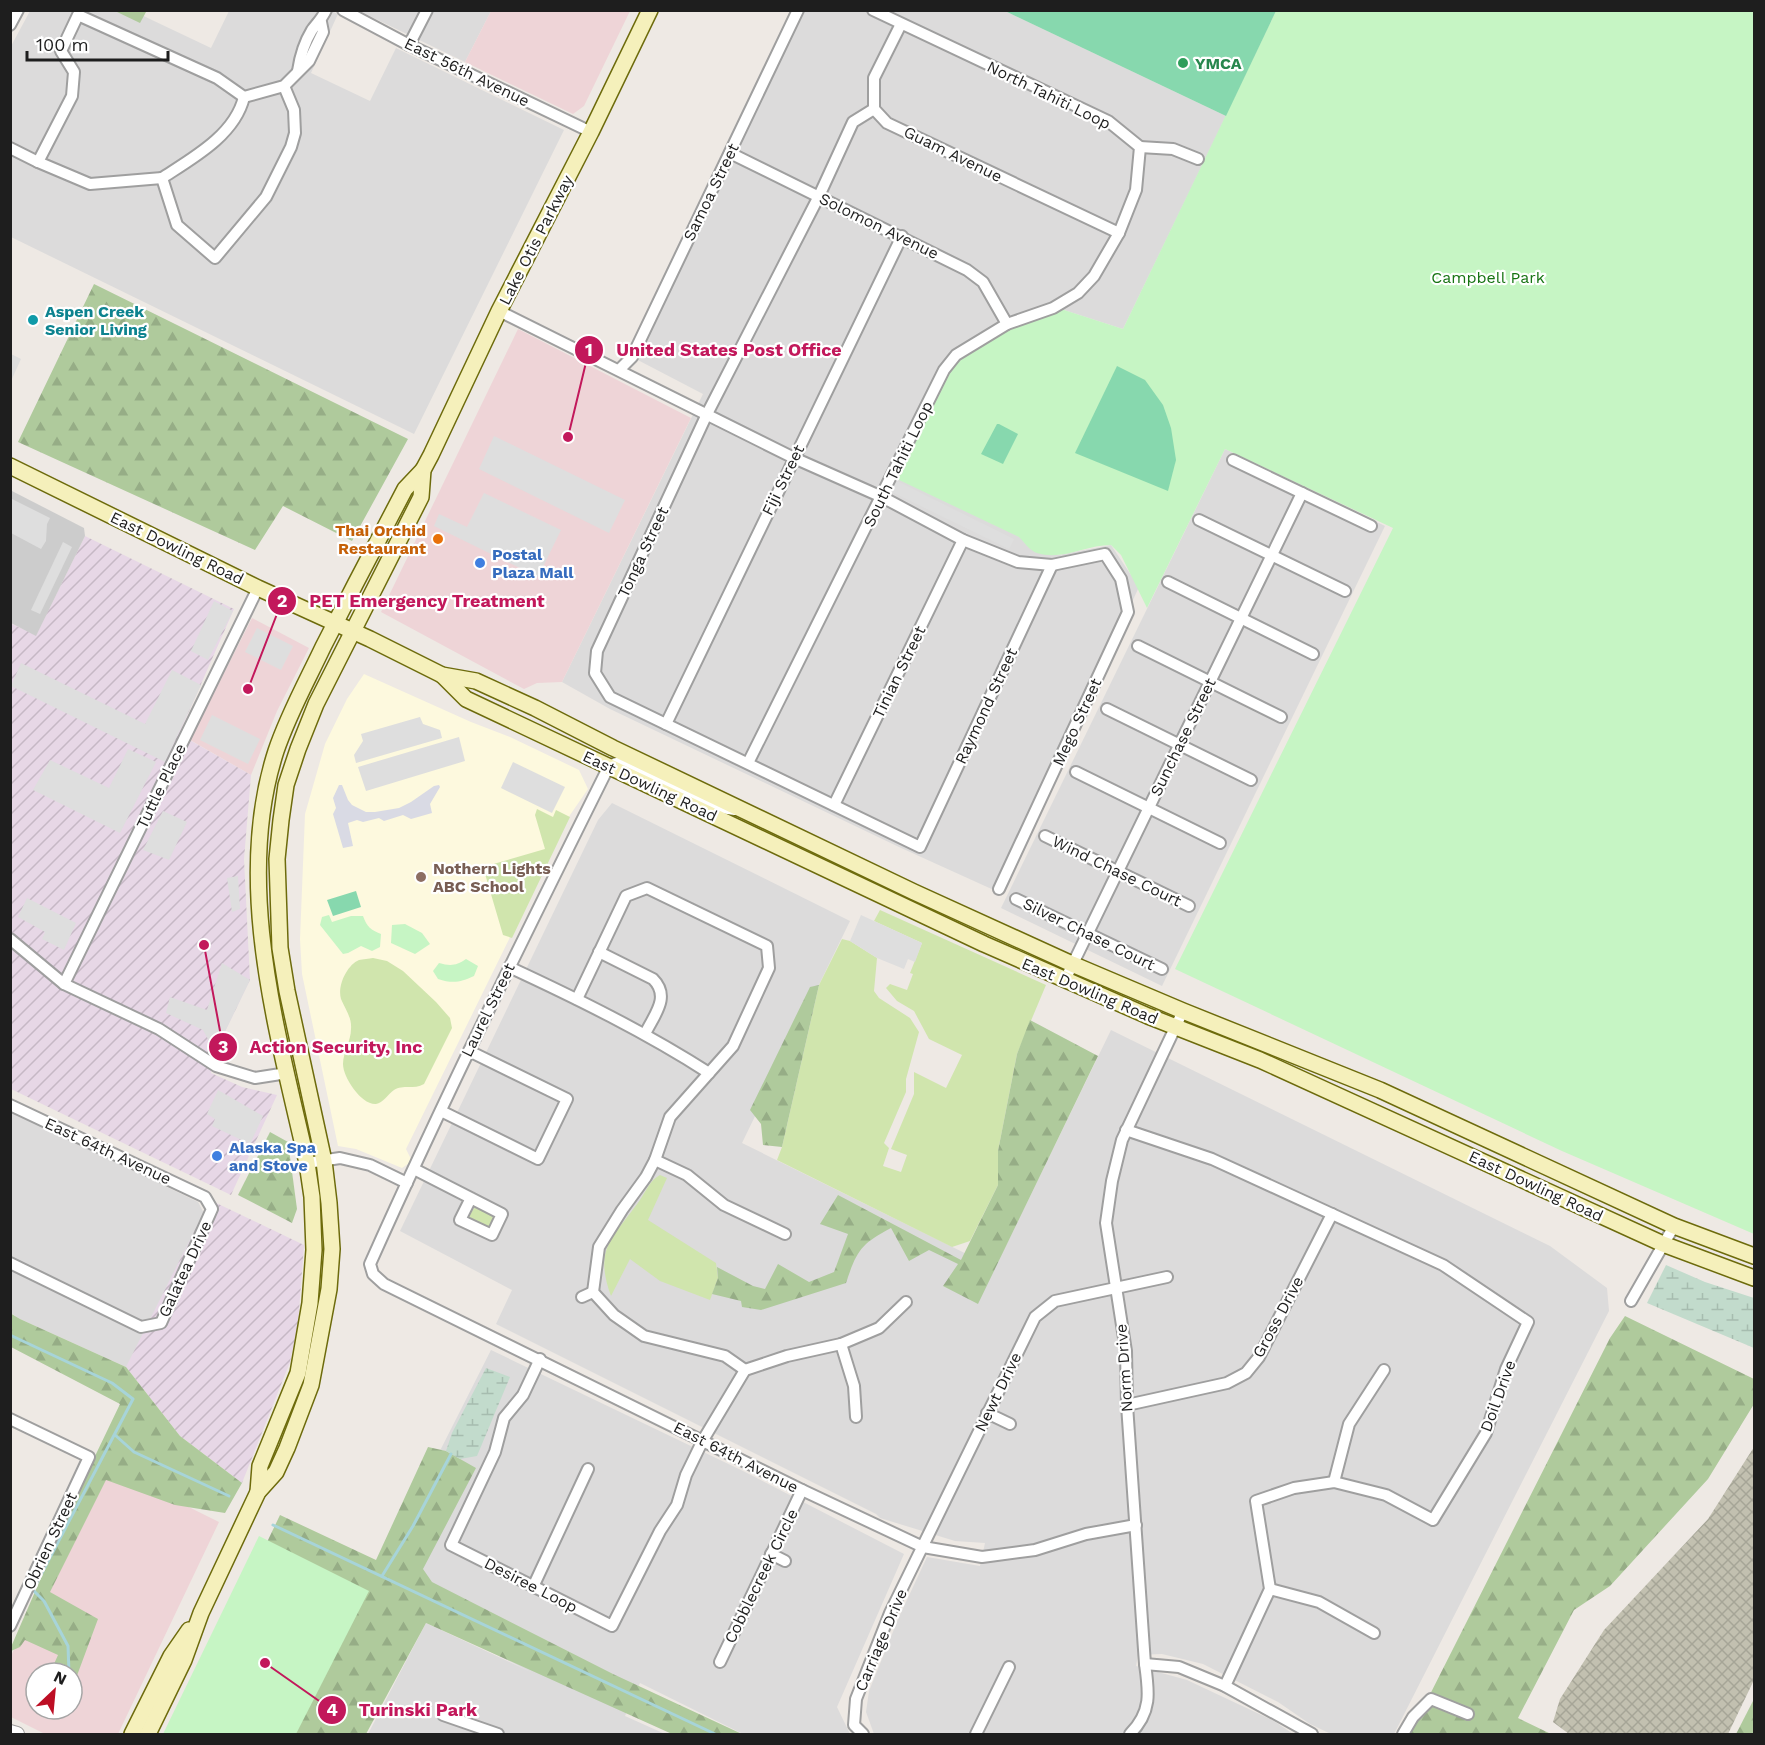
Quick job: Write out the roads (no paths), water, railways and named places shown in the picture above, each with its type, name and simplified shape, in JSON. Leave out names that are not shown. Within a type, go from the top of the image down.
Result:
[{"type":"main road","name":"Lake Otis Parkway","points":[[258,1492],[260,1466],[298,1374],[314,1264],[312,1197],[307,1163],[263,949],[258,900],[262,818],[276,751],[335,623],[405,489],[423,470],[499,311],[591,132],[650,10]]},
{"type":"main road","name":"East Dowling Road","points":[[10,466],[258,588],[442,675],[476,681],[914,892],[1072,964],[1380,1090],[1674,1226],[1755,1256]]},
{"type":"main road","name":"Lake Otis Parkway","points":[[148,1734],[184,1660],[201,1613],[258,1492],[276,1472],[311,1385],[329,1289],[332,1249],[324,1161],[280,948],[277,859],[286,785],[316,704],[421,497],[423,470]]},
{"type":"main road","name":"East Dowling Road","points":[[442,675],[466,699],[984,944],[1175,1027],[1260,1060],[1663,1244],[1755,1278]]},
{"type":"main road","points":[[287,1073],[293,1075],[312,1109]]},
{"type":"main road","points":[[287,1448],[285,1439],[296,1408],[291,1394]]},
{"type":"main road","name":"Lake Otis Parkway","points":[[132,1734],[171,1656],[201,1613]]},
{"type":"street","points":[[10,25],[18,10]]},
{"type":"street","points":[[38,162],[72,96],[74,72],[61,51],[78,15],[217,78],[244,97],[284,87],[298,71],[300,56],[326,10]]},
{"type":"street","name":"East 56th Avenue","points":[[343,10],[409,45],[591,132]]},
{"type":"street","points":[[409,45],[427,10]]},
{"type":"street","name":"Samoa Street","points":[[619,370],[632,357],[798,10]]},
{"type":"street","name":"North Tahiti Loop","points":[[873,10],[1108,121],[1140,147]]},
{"type":"street","points":[[874,109],[874,78],[901,24]]},
{"type":"street","points":[[162,178],[177,225],[215,258],[266,197],[291,147],[296,122],[292,104],[284,87]]},
{"type":"street","points":[[10,148],[90,184],[162,178],[205,150],[229,125],[242,105],[244,97]]},
{"type":"street","name":"Tonga Street","points":[[874,109],[853,122],[819,196],[707,414],[597,651],[595,674],[610,697],[921,847]]},
{"type":"street","name":"Guam Avenue","points":[[874,109],[887,123],[1119,233]]},
{"type":"street","points":[[1119,233],[1136,190],[1140,147],[1173,149],[1198,159]]},
{"type":"street","name":"Solomon Avenue","points":[[730,153],[967,270],[983,282],[1007,324]]},
{"type":"street","name":"South Tahiti Loop","points":[[748,763],[944,370],[956,355],[1007,324],[1053,308],[1078,293],[1094,276],[1119,233]]},
{"type":"street","name":"Fiji Street","points":[[666,724],[902,236]]},
{"type":"street","points":[[499,311],[794,458],[882,497],[963,540],[1018,562],[1052,565]]},
{"type":"street","points":[[1233,459],[1371,526]]},
{"type":"street","name":"Sunchase Street","points":[[1065,980],[1302,493]]},
{"type":"street","points":[[1199,520],[1345,591]]},
{"type":"street","name":"Tinian Street","points":[[834,804],[963,540]]},
{"type":"street","name":"Mego Street","points":[[999,889],[1128,612],[1121,579],[1105,554],[1052,565]]},
{"type":"street","name":"Raymond Street","points":[[921,847],[1052,565]]},
{"type":"street","points":[[1168,582],[1313,654]]},
{"type":"street","name":"Tuttle Place","points":[[64,984],[258,588]]},
{"type":"street","points":[[1138,646],[1281,717]]},
{"type":"street","points":[[1107,709],[1251,780]]},
{"type":"street","points":[[609,766],[616,763],[629,764],[721,808],[743,810]]},
{"type":"street","name":"Laurel Street","points":[[374,1256],[509,967],[609,766]]},
{"type":"street","points":[[1076,772],[1220,843]]},
{"type":"street","name":"Wind Chase Court","points":[[1045,836],[1190,906]]},
{"type":"street","points":[[577,999],[626,896],[647,888],[767,946],[769,968],[733,1046],[670,1117],[655,1160],[646,1177],[599,1247],[594,1292],[614,1315],[644,1336],[725,1356],[745,1370]]},
{"type":"street","name":"Silver Chase Court","points":[[1016,899],[1162,969]]},
{"type":"street","points":[[10,939],[64,984],[159,1029],[216,1066],[255,1078],[287,1073]]},
{"type":"street","points":[[599,952],[653,979],[660,986],[663,998],[645,1034]]},
{"type":"street","points":[[509,967],[645,1034],[709,1073]]},
{"type":"street","name":"Norm Drive","points":[[1130,1734],[1141,1724],[1149,1692],[1145,1664],[1127,1405],[1126,1351],[1106,1223],[1116,1164],[1126,1130],[1183,1011]]},
{"type":"street","points":[[441,1111],[538,1159],[567,1099],[469,1051]]},
{"type":"street","name":"East 64th Avenue","points":[[10,1105],[205,1197]]},
{"type":"street","name":"Doil Drive","points":[[1126,1130],[1212,1159],[1443,1265],[1528,1322],[1506,1369],[1486,1433],[1433,1520],[1386,1495],[1334,1482],[1294,1488],[1256,1501],[1270,1588]]},
{"type":"street","points":[[307,1163],[340,1158],[369,1165],[407,1183]]},
{"type":"street","points":[[655,1160],[687,1175],[724,1205],[785,1234]]},
{"type":"street","points":[[414,1169],[471,1198]]},
{"type":"street","name":"Galatea Drive","points":[[10,1263],[141,1327],[161,1323],[212,1209],[205,1197]]},
{"type":"street","name":"Gross Drive","points":[[1127,1405],[1227,1383],[1246,1373],[1259,1358],[1332,1214]]},
{"type":"street","points":[[1631,1301],[1674,1226]]},
{"type":"street","name":"East 64th Avenue","points":[[374,1256],[370,1264],[373,1274],[384,1284],[802,1490],[923,1547],[982,1557],[1035,1550],[1086,1534],[1136,1525]]},
{"type":"street","name":"Newt Drive","points":[[923,1547],[1035,1317],[1055,1300],[1167,1277]]},
{"type":"street","points":[[582,1297],[594,1292]]},
{"type":"street","points":[[703,1440],[745,1370],[787,1356],[841,1344],[879,1328],[906,1302]]},
{"type":"street","points":[[841,1344],[854,1386],[856,1417]]},
{"type":"street","name":"Desiree Loop","points":[[540,1359],[523,1395],[504,1418],[495,1452],[451,1545],[533,1587],[612,1626],[660,1531],[677,1505],[686,1474],[703,1440]]},
{"type":"street","points":[[1334,1482],[1348,1424],[1384,1370]]},
{"type":"street","points":[[987,1413],[1010,1424]]},
{"type":"street","name":"Obrien Street","points":[[10,1419],[89,1457],[10,1626]]},
{"type":"street","points":[[533,1587],[588,1469]]},
{"type":"street","name":"Cobblecreek Circle","points":[[720,1662],[802,1490]]},
{"type":"street","name":"Carriage Drive","points":[[863,1734],[854,1725],[856,1699],[890,1613],[923,1547]]},
{"type":"street","points":[[771,1554],[784,1561]]},
{"type":"street","points":[[1225,1686],[1270,1588],[1318,1602],[1374,1634]]},
{"type":"street","points":[[1145,1664],[1179,1667],[1225,1686],[1312,1734]]},
{"type":"street","points":[[976,1734],[1010,1667]]},
{"type":"street","points":[[1403,1734],[1413,1717],[1431,1699],[1468,1714]]},
{"type":"street","points":[[443,1715],[498,1734]]},
{"type":"street","points":[[10,1732],[16,1734]]},
{"type":"waterway","points":[[10,1335],[112,1383],[133,1399],[33,1590],[44,1601],[68,1646],[69,1661]]},
{"type":"waterway","points":[[115,1435],[134,1452],[229,1496]]},
{"type":"waterway","points":[[382,1576],[413,1526],[451,1454]]},
{"type":"waterway","points":[[273,1525],[715,1734]]},
{"type":"place","name":"YMCA","points":[[1183,63]]},
{"type":"place","name":"Aspen Creek Senior Living","points":[[33,320]]},
{"type":"place","name":"United States Post Office","points":[[568,437]]},
{"type":"place","name":"Thai Orchid Restaurant","points":[[438,539]]},
{"type":"place","name":"Postal Plaza Mall","points":[[480,563]]},
{"type":"place","name":"PET Emergency Treatment","points":[[248,689]]},
{"type":"place","name":"Nothern Lights ABC School","points":[[421,877]]},
{"type":"place","name":"Action Security, Inc","points":[[204,945]]},
{"type":"place","name":"Alaska Spa and Stove","points":[[217,1156]]},
{"type":"place","name":"Turinski Park","points":[[265,1663]]},
{"type":"park label","name":"Campbell Park","points":[[1488,277]]}]
